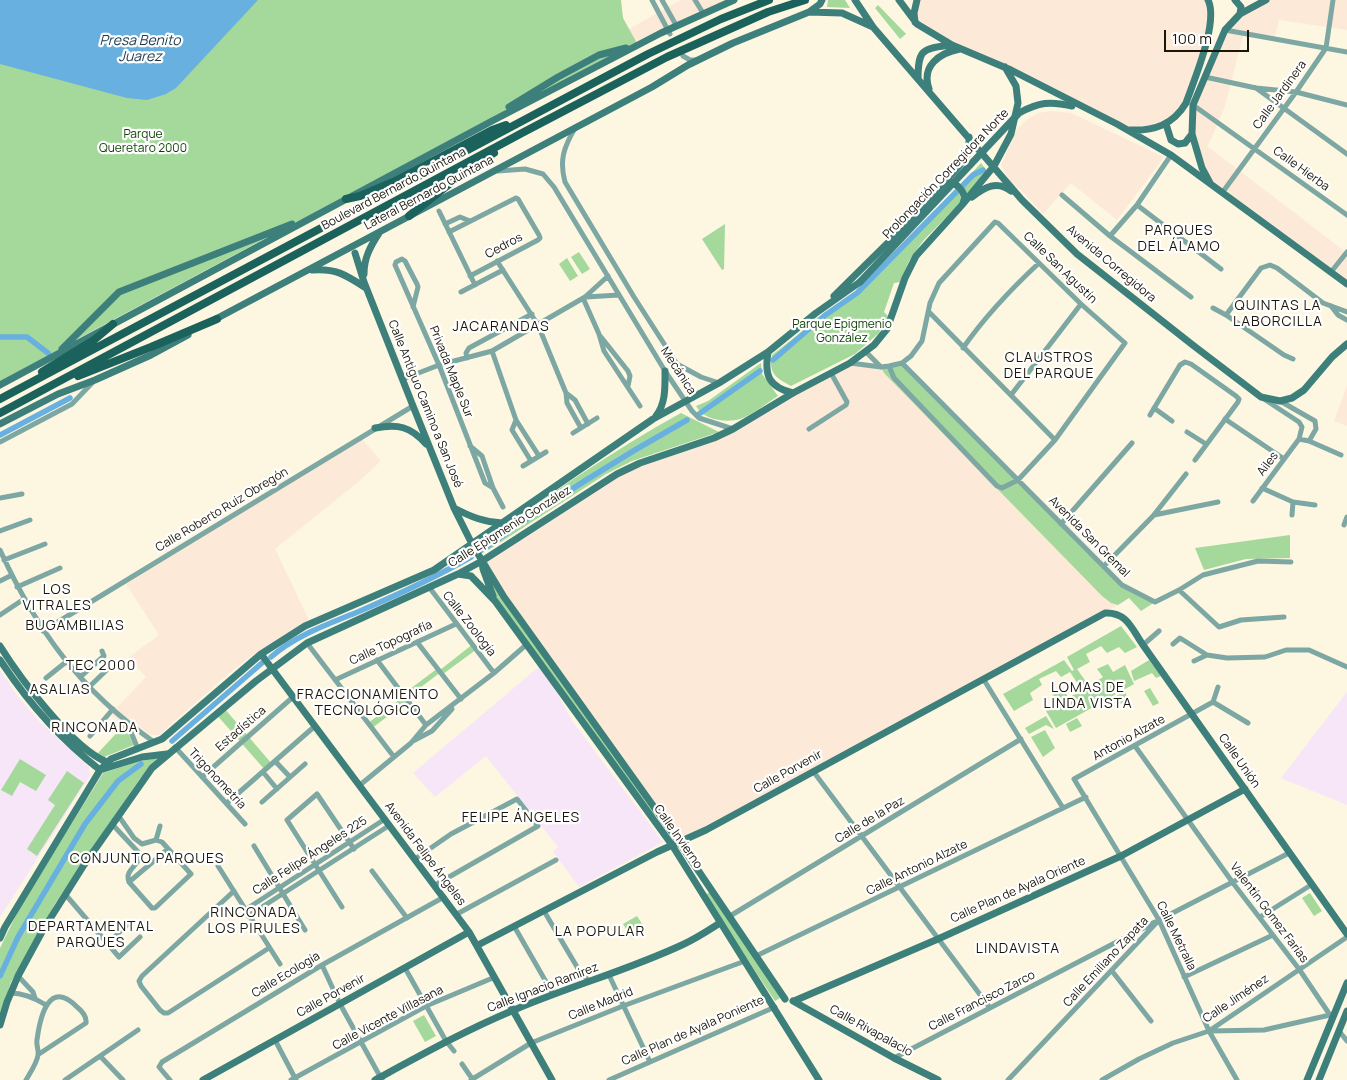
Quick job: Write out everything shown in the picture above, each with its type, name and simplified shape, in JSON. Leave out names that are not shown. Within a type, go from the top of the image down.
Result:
[{"type":"main road","name":"Boulevard Bernardo Quintana","points":[[59,359],[329,224],[678,39],[769,0]]},
{"type":"main road","name":"Boulevard Bernardo Quintana","points":[[0,413],[522,133],[690,46],[768,12],[805,0]]},
{"type":"main road","points":[[346,199],[360,196],[393,182],[492,130],[534,114]]},
{"type":"main road","points":[[409,216],[462,173],[522,133]]},
{"type":"main road","points":[[72,376],[150,347],[217,319]]},
{"type":"main road","points":[[0,399],[16,391],[59,359],[94,340],[113,324]]},
{"type":"street","points":[[652,0],[669,32]]},
{"type":"street","points":[[662,0],[676,25]]},
{"type":"street","points":[[695,0],[703,14]]},
{"type":"street","points":[[113,324],[452,143],[558,77],[599,55],[638,45],[669,32],[676,25],[734,0]]},
{"type":"street","points":[[809,12],[820,4],[822,0]]},
{"type":"street","name":"Avenida Corregidora","points":[[855,0],[873,27],[1022,200],[1077,254],[1261,397],[1280,401]]},
{"type":"street","points":[[894,0],[913,19],[952,45],[1005,67],[1129,130],[1171,156],[1347,284]]},
{"type":"street","points":[[899,0],[913,19]]},
{"type":"street","points":[[913,19],[917,0]]},
{"type":"street","points":[[1235,0],[1241,7],[1240,14]]},
{"type":"street","points":[[1211,185],[1202,168],[1192,134],[1193,105],[1225,30],[1240,14],[1266,0]]},
{"type":"street","name":"Calle Jardinera","points":[[1222,193],[1326,48],[1333,0]]},
{"type":"street","points":[[1129,130],[1153,129],[1166,124],[1180,113],[1186,103],[1210,29],[1211,1]]},
{"type":"street","name":"Lateral Bernardo Quintana","points":[[0,424],[58,394],[151,355],[575,128],[697,60],[733,43],[809,12],[842,13],[873,27]]},
{"type":"street","points":[[1225,30],[1347,52]]},
{"type":"street","points":[[918,79],[918,60],[922,53],[930,48],[952,45]]},
{"type":"street","points":[[930,92],[926,80],[933,62],[950,51],[960,49]]},
{"type":"street","points":[[683,56],[690,60],[697,60]]},
{"type":"street","name":"Calle Epigmenio González","points":[[0,1025],[10,993],[18,976],[65,894],[152,768],[175,747],[272,669],[307,643],[458,574],[617,474],[640,463],[714,438],[733,429],[793,393],[850,363],[879,341],[887,329],[905,278],[916,256],[994,166],[1011,134],[1018,103],[1016,86],[1005,67]]},
{"type":"street","points":[[1205,77],[1256,88],[1296,92],[1347,105]]},
{"type":"street","points":[[1256,88],[1347,154]]},
{"type":"street","name":"Prolongación Corregidora Norte","points":[[860,282],[1019,114],[1032,106],[1056,102],[1088,110]]},
{"type":"street","name":"Calle Hierba","points":[[1193,105],[1347,215]]},
{"type":"street","points":[[1166,124],[1171,140],[1178,144],[1186,143],[1192,134]]},
{"type":"street","name":"Mecánica","points":[[575,128],[566,144],[561,168],[565,182],[676,364],[719,384]]},
{"type":"street","points":[[816,313],[870,262],[946,182],[969,152],[968,137]]},
{"type":"street","points":[[1110,236],[1137,205],[1171,156]]},
{"type":"street","name":"Mecánica","points":[[493,171],[525,169],[543,174],[554,187],[665,371],[692,411],[699,418],[733,429]]},
{"type":"street","points":[[946,182],[951,182],[961,189],[965,197],[962,205]]},
{"type":"street","points":[[962,205],[989,186],[1005,187],[1022,200]]},
{"type":"street","points":[[1062,195],[1110,236],[1191,297]]},
{"type":"street","name":"Cedros","points":[[449,232],[513,199],[518,199],[540,238],[470,276]]},
{"type":"street","points":[[1137,205],[1221,268]]},
{"type":"street","points":[[59,359],[116,293],[325,211]]},
{"type":"street","points":[[439,211],[475,285]]},
{"type":"street","name":"Cedros","points":[[445,224],[460,217],[470,221]]},
{"type":"street","name":"Calle San Agustín","points":[[902,363],[917,349],[922,341],[930,304],[939,283],[995,222],[1125,343],[1055,440],[1018,480]]},
{"type":"street","points":[[366,285],[364,264],[369,249],[380,232]]},
{"type":"street","points":[[590,248],[600,241]]},
{"type":"street","points":[[1331,272],[1347,252]]},
{"type":"street","name":"Calle Antiguo Camino a San José","points":[[355,253],[454,508],[481,560]]},
{"type":"street","name":"Privada Maple Sur","points":[[413,306],[418,287],[405,261],[402,260],[396,262],[395,265],[413,306],[439,365],[485,483],[493,488],[503,507]]},
{"type":"street","points":[[497,261],[538,325],[566,393],[567,403],[580,428]]},
{"type":"street","points":[[963,348],[1003,297],[1039,263]]},
{"type":"street","points":[[1226,315],[1261,268],[1270,265],[1277,268],[1323,303],[1347,312]]},
{"type":"street","points":[[309,270],[327,269],[343,273],[366,285]]},
{"type":"street","name":"Cedros","points":[[461,292],[503,270]]},
{"type":"street","points":[[403,379],[439,365],[492,351],[584,298],[608,276]]},
{"type":"street","name":"Calle Epigmenio González","points":[[0,938],[100,770],[107,762],[162,738],[261,654],[305,626],[434,570],[654,419],[719,384],[768,352],[816,313],[860,282]]},
{"type":"street","points":[[584,298],[619,295]]},
{"type":"street","points":[[584,298],[606,354],[640,406]]},
{"type":"street","points":[[624,303],[634,298]]},
{"type":"street","points":[[1011,396],[1081,304]]},
{"type":"street","points":[[1330,306],[1338,315],[1347,320]]},
{"type":"street","points":[[1213,308],[1293,359]]},
{"type":"street","points":[[929,312],[1055,440]]},
{"type":"street","points":[[467,358],[466,353],[469,348],[532,314]]},
{"type":"street","points":[[599,334],[628,371],[628,386]]},
{"type":"street","points":[[1280,401],[1292,398],[1304,390],[1332,357],[1347,344]]},
{"type":"street","points":[[492,351],[516,420],[539,456]]},
{"type":"street","points":[[768,352],[766,366],[769,378],[776,387],[793,393]]},
{"type":"street","points":[[866,352],[882,367]]},
{"type":"street","points":[[1150,415],[1180,365],[1185,362],[1191,364],[1239,399],[1195,460]]},
{"type":"street","points":[[850,363],[882,367],[902,363]]},
{"type":"street","name":"Avenida San Gremal","points":[[902,363],[1122,585],[1155,602],[1179,590]]},
{"type":"street","points":[[0,385],[49,366]]},
{"type":"street","points":[[889,366],[894,378],[997,486],[1002,488],[1018,480]]},
{"type":"street","points":[[654,419],[661,409],[665,392],[665,371]]},
{"type":"street","points":[[809,429],[846,405],[847,402],[831,373]]},
{"type":"street","points":[[0,442],[72,404],[95,380]]},
{"type":"street","points":[[566,393],[575,400],[588,424]]},
{"type":"street","points":[[1261,397],[1301,424],[1302,428],[1299,439],[1309,441],[1341,455]]},
{"type":"street","points":[[1280,401],[1315,421],[1316,429],[1309,441]]},
{"type":"street","name":"Calle Roberto Ruiz Obregón","points":[[43,631],[413,406]]},
{"type":"street","points":[[1283,412],[1289,406]]},
{"type":"street","points":[[1154,408],[1172,421]]},
{"type":"street","points":[[573,432],[597,418]]},
{"type":"street","points":[[1225,419],[1284,459]]},
{"type":"street","points":[[516,420],[512,430],[531,461]]},
{"type":"street","points":[[375,428],[390,426],[406,428],[420,437],[430,448]]},
{"type":"street","points":[[1187,432],[1206,444]]},
{"type":"street","name":"Ailes","points":[[1253,501],[1299,439]]},
{"type":"street","points":[[1061,524],[1132,443]]},
{"type":"street","points":[[523,466],[546,452]]},
{"type":"street","points":[[1104,566],[1153,516],[1186,474]]},
{"type":"street","points":[[1262,488],[1293,502],[1314,505]]},
{"type":"street","points":[[0,498],[22,494]]},
{"type":"street","points":[[1153,516],[1218,502]]},
{"type":"street","points":[[1292,515],[1293,502]]},
{"type":"street","points":[[454,508],[474,519],[490,523],[503,523]]},
{"type":"street","points":[[1344,525],[1347,517]]},
{"type":"street","points":[[0,531],[30,520]]},
{"type":"street","points":[[4,560],[45,544]]},
{"type":"street","points":[[0,550],[24,599],[43,631],[66,662],[113,710],[154,742]]},
{"type":"street","points":[[481,560],[495,601]]},
{"type":"street","name":"Calle Invierno","points":[[481,560],[504,598],[676,843],[703,894],[819,1080]]},
{"type":"street","points":[[1284,617],[1241,620],[1219,627],[1179,590],[1202,575],[1248,563],[1258,561],[1291,562]]},
{"type":"street","points":[[17,587],[60,568]]},
{"type":"street","points":[[458,574],[471,576],[495,601]]},
{"type":"street","points":[[0,581],[12,575]]},
{"type":"street","name":"Calle Zoología","points":[[429,587],[456,624],[477,648],[494,673]]},
{"type":"street","points":[[0,615],[24,599]]},
{"type":"street","name":"Calle Invierno","points":[[495,601],[526,645],[711,889],[785,999]]},
{"type":"street","name":"Calle Porvenir","points":[[478,945],[676,843],[706,830],[1105,613]]},
{"type":"street","name":"Calle Unión","points":[[1105,613],[1115,613],[1122,616],[1347,934]]},
{"type":"street","name":"Calle Topografía","points":[[335,680],[456,624]]},
{"type":"street","points":[[1143,644],[1159,631]]},
{"type":"street","points":[[1173,644],[1180,638],[1207,655],[1227,658],[1265,658],[1286,650],[1309,650],[1347,667]]},
{"type":"street","points":[[417,642],[461,699]]},
{"type":"street","points":[[307,643],[394,757]]},
{"type":"street","points":[[411,743],[426,725],[494,673],[526,645]]},
{"type":"street","points":[[0,646],[23,680],[56,718],[94,756],[107,762]]},
{"type":"street","points":[[80,677],[104,656],[102,651]]},
{"type":"street","name":"Avenida Felipe Ángeles","points":[[261,654],[457,914],[478,945],[552,1080]]},
{"type":"street","points":[[1194,662],[1207,655]]},
{"type":"street","points":[[0,660],[24,694],[50,723],[100,770],[142,756],[167,754]]},
{"type":"street","points":[[377,660],[426,725]]},
{"type":"street","points":[[46,678],[66,662]]},
{"type":"street","points":[[90,687],[115,662]]},
{"type":"street","points":[[984,680],[1063,808]]},
{"type":"street","points":[[1218,687],[1213,702],[1248,723]]},
{"type":"street","name":"Estadística","points":[[202,777],[293,696]]},
{"type":"street","points":[[360,785],[411,743],[432,731],[461,699]]},
{"type":"street","name":"Antonio Alzate","points":[[1074,780],[1213,702]]},
{"type":"street","points":[[90,736],[113,710]]},
{"type":"street","points":[[127,722],[138,748]]},
{"type":"street","points":[[226,804],[315,726]]},
{"type":"street","name":"Calle de la Paz","points":[[730,916],[1021,739]]},
{"type":"street","name":"Valentín Gomez Farías","points":[[1134,746],[1332,1015]]},
{"type":"street","name":"Trigonometría","points":[[175,747],[245,824]]},
{"type":"street","points":[[276,761],[290,777]]},
{"type":"street","points":[[262,802],[305,764]]},
{"type":"street","points":[[813,771],[990,1008]]},
{"type":"street","points":[[262,772],[277,789]]},
{"type":"street","name":"Calle Metralla","points":[[1074,780],[1159,920],[1209,1031],[1237,1080]]},
{"type":"street","name":"Calle Plan de Ayala Oriente","points":[[794,1001],[938,939],[1121,856],[1245,790]]},
{"type":"street","points":[[342,907],[287,820],[315,796],[319,795],[354,849]]},
{"type":"street","name":"Calle Antonio Alzate","points":[[756,956],[1086,798]]},
{"type":"street","points":[[415,859],[451,834],[517,799],[538,826],[435,885]]},
{"type":"street","points":[[112,824],[140,854],[140,858],[128,872],[127,876],[130,882],[152,908],[158,906],[191,874],[162,842],[156,840],[142,844],[134,838],[118,815]]},
{"type":"street","name":"Calle Felipe Ángeles 225","points":[[245,910],[350,842],[388,822]]},
{"type":"street","name":"Calle Felipe Ángeles 225","points":[[248,916],[354,849],[388,822]]},
{"type":"street","points":[[156,840],[160,826]]},
{"type":"street","points":[[129,842],[134,838]]},
{"type":"street","points":[[254,846],[305,930]]},
{"type":"street","points":[[130,882],[168,849]]},
{"type":"street","name":"Calle Emiliano Zapata","points":[[1008,1080],[1159,920],[1289,853]]},
{"type":"street","points":[[457,914],[556,860]]},
{"type":"street","points":[[218,866],[280,964]]},
{"type":"street","points":[[372,871],[406,918]]},
{"type":"street","points":[[1260,917],[1311,885]]},
{"type":"street","points":[[703,894],[711,889]]},
{"type":"street","points":[[234,891],[142,976],[140,986],[160,1010],[168,1013],[269,948]]},
{"type":"street","points":[[65,894],[119,957],[140,937]]},
{"type":"street","name":"Calle Ecología","points":[[170,1080],[160,1068],[160,1063],[322,965],[444,897]]},
{"type":"street","points":[[544,912],[580,972],[589,981]]},
{"type":"street","name":"Calle Francisco Zarco","points":[[894,1058],[1159,920]]},
{"type":"street","name":"Calle Ignacio Ramírez","points":[[379,1079],[446,1041],[513,1010],[609,975],[686,943],[720,922]]},
{"type":"street","points":[[108,943],[129,923]]},
{"type":"street","points":[[514,926],[553,994]]},
{"type":"street","name":"Calle Porvenir","points":[[203,1080],[469,932]]},
{"type":"street","points":[[1184,977],[1273,935]]},
{"type":"street","name":"Calle Jiménez","points":[[1102,1080],[1147,1055],[1209,1031],[1298,969],[1347,938]]},
{"type":"street","name":"Calle Madrid","points":[[472,1080],[531,1043],[623,1006],[745,961]]},
{"type":"street","points":[[322,965],[379,1079]]},
{"type":"street","points":[[405,968],[446,1041],[454,1051]]},
{"type":"street","points":[[1112,971],[1151,1021]]},
{"type":"street","points":[[609,975],[650,1062]]},
{"type":"street","points":[[18,976],[33,992],[35,998]]},
{"type":"street","name":"Calle Vicente Villasana","points":[[294,1079],[426,1006],[495,977]]},
{"type":"street","points":[[1307,1080],[1332,1015],[1347,983]]},
{"type":"street","points":[[10,993],[21,993],[35,998],[46,1005]]},
{"type":"street","points":[[26,1080],[39,1054],[86,1023],[85,1015],[64,996],[58,995],[54,997],[46,1005],[37,1040],[39,1054]]},
{"type":"street","name":"Calle Rivapalacio","points":[[785,999],[794,1001],[894,1058],[938,1080]]},
{"type":"street","name":"Calle Plan de Ayala Poniente","points":[[609,1080],[775,1007],[785,999]]},
{"type":"street","points":[[1319,1080],[1347,1011]]},
{"type":"street","points":[[1209,1031],[1264,1030],[1332,1015]]},
{"type":"street","points":[[65,1080],[138,1030]]},
{"type":"street","points":[[1339,1031],[1347,1041]]},
{"type":"street","points":[[275,1040],[294,1079]]},
{"type":"street","points":[[100,1056],[123,1080]]},
{"type":"street","points":[[462,1064],[472,1080]]},
{"type":"shaded area","points":[[681,0],[732,0],[638,45],[629,29]]},
{"type":"shaded area","points":[[917,0],[1208,0],[1210,29],[1186,103],[1166,124],[1129,130],[917,24]]},
{"type":"shaded area","points":[[1266,0],[1347,0],[1347,30],[1279,20],[1275,36],[1244,32],[1225,106],[1207,146],[1347,253],[1347,284],[1211,185],[1202,168],[1191,119],[1225,30],[1240,14]]},
{"type":"shaded area","points":[[1052,111],[1071,113],[1164,157],[1117,220],[1071,183],[1043,214],[1021,190],[1011,183],[1001,165],[1017,129],[1038,113]]},
{"type":"shaded area","points":[[850,363],[881,367],[884,373],[1102,596],[1111,603],[1118,605],[679,842],[482,561],[617,474],[714,438]]},
{"type":"shaded area","points":[[1347,386],[1347,426],[1334,421]]},
{"type":"shaded area","points":[[362,439],[381,461],[275,549],[309,620],[254,654],[227,675],[159,735],[147,733],[131,718],[124,725],[111,714],[146,677],[128,658],[159,635],[126,584]]},
{"type":"shaded area","points":[[541,665],[573,722],[663,842],[579,887],[553,851],[558,847],[486,756],[435,797],[413,773]]},
{"type":"shaded area","points":[[0,670],[19,698],[40,722],[89,767],[90,776],[0,917]]},
{"type":"shaded area","points":[[1347,692],[1347,805],[1281,778]]},
{"type":"green space","name":"Parque Queretaro 2000","points":[[0,0],[621,0],[623,18],[638,45],[325,210],[294,223],[68,344],[0,385]]},
{"type":"green space","points":[[828,0],[845,0],[850,8],[827,7]]},
{"type":"green space","points":[[878,5],[906,34],[900,39],[875,8]]},
{"type":"green space","name":"Parque Epigmenio González","points":[[981,163],[987,171],[923,241],[909,261],[900,282],[894,283],[884,312],[888,316],[879,333],[855,354],[791,386],[777,377],[772,371],[772,355],[845,298],[856,293],[918,231]]},
{"type":"green space","points":[[725,224],[724,269],[722,270],[702,239]]},
{"type":"green space","points":[[579,252],[590,269],[582,274],[571,257]]},
{"type":"green space","points":[[567,258],[578,276],[570,281],[559,264]]},
{"type":"green space","name":"Parque Epigmenio González","points":[[761,363],[762,374],[778,396],[740,419],[728,421],[715,419],[699,411],[696,406],[708,401]]},
{"type":"green space","points":[[902,363],[1122,585],[1155,602],[1141,611],[1129,598],[1118,605],[1111,603],[1102,596],[884,373],[881,367]]},
{"type":"green space","points":[[681,413],[719,432],[632,461],[606,474],[487,551],[483,546],[484,542],[580,474]]},
{"type":"green space","points":[[1290,535],[1290,558],[1246,559],[1204,570],[1195,548]]},
{"type":"green space","points":[[487,575],[656,813],[653,816],[497,601]]},
{"type":"green space","points":[[1121,626],[1137,647],[1125,653],[1119,647],[1107,653],[1101,646],[1086,654],[1090,662],[1077,669],[1089,686],[1103,677],[1097,669],[1108,664],[1113,672],[1125,665],[1134,684],[1056,728],[1046,711],[1082,690],[1070,672],[1061,677],[1056,671],[1039,679],[1042,685],[1030,693],[1033,700],[1014,711],[1003,694],[1064,660],[1072,671],[1074,670],[1067,657]]},
{"type":"green space","points":[[473,644],[477,649],[443,674],[441,672],[405,699],[407,702],[372,728],[368,723],[403,697],[402,695],[438,668],[440,670]]},
{"type":"green space","points":[[1149,660],[1161,676],[1156,678],[1152,673],[1134,681],[1131,671]]},
{"type":"green space","points":[[1063,688],[1068,697],[1058,703],[1052,694]]},
{"type":"green space","points":[[1150,688],[1159,703],[1153,706],[1144,691]]},
{"type":"green space","points":[[1125,691],[1128,700],[1118,705],[1114,697]]},
{"type":"green space","points":[[224,708],[272,764],[265,770],[216,714]]},
{"type":"green space","points":[[1046,716],[1054,729],[1046,725],[1029,734],[1025,728]]},
{"type":"green space","points":[[1077,718],[1082,726],[1070,732],[1066,724]]},
{"type":"green space","points":[[124,725],[134,745],[104,757],[98,753]]},
{"type":"green space","points":[[1045,730],[1055,748],[1043,757],[1031,737]]},
{"type":"green space","points":[[158,758],[139,780],[55,904],[11,982],[0,1017],[0,948],[19,909],[103,773],[140,761]]},
{"type":"green space","points":[[20,759],[46,775],[36,791],[20,782],[12,796],[1,790]]},
{"type":"green space","points":[[67,771],[84,783],[37,856],[27,849],[55,805],[48,800]]},
{"type":"green space","points":[[711,891],[780,998],[775,1001],[705,895]]},
{"type":"green space","points":[[1310,893],[1322,911],[1314,916],[1302,898]]},
{"type":"green space","points":[[637,916],[646,930],[632,939],[623,924]]},
{"type":"green space","points":[[424,1015],[436,1036],[425,1042],[413,1021]]},
{"type":"water","name":"Presa Benito Juarez","points":[[0,0],[258,0],[176,88],[166,94],[147,100],[127,98],[0,64]]},
{"type":"waterway","points":[[773,360],[824,316],[857,293],[973,175],[983,170]]},
{"type":"waterway","points":[[0,337],[27,337],[48,353]]},
{"type":"waterway","points":[[699,414],[760,371]]},
{"type":"waterway","points":[[0,435],[70,398]]},
{"type":"waterway","points":[[482,550],[583,482],[687,420]]},
{"type":"waterway","points":[[271,657],[302,636],[402,592],[471,557]]},
{"type":"waterway","points":[[172,741],[262,663]]},
{"type":"waterway","points":[[0,976],[18,937],[85,824],[118,781],[141,764]]},
{"type":"district","name":"PARQUES DEL ÁLAMO","points":[[1179,240]]},
{"type":"district","name":"QUINTAS LA LABORCILLA","points":[[1278,314]]},
{"type":"district","name":"JACARANDAS","points":[[501,327]]},
{"type":"district","name":"CLAUSTROS DEL PARQUE","points":[[1049,366]]},
{"type":"district","name":"LOS VITRALES","points":[[57,598]]},
{"type":"district","name":"BUGAMBILIAS","points":[[75,626]]},
{"type":"district","name":"TEC 2000","points":[[101,666]]},
{"type":"district","name":"ASALIAS","points":[[60,690]]},
{"type":"district","name":"LOMAS DE LINDA VISTA","points":[[1088,696]]},
{"type":"district","name":"FRACCIONAMIENTO TECNOLÓGICO","points":[[368,704]]},
{"type":"district","name":"RINCONADA","points":[[95,728]]},
{"type":"district","name":"FELIPE ÁNGELES","points":[[521,818]]},
{"type":"district","name":"CONJUNTO PARQUES","points":[[147,859]]},
{"type":"district","name":"RINCONADA LOS PIRULES","points":[[254,922]]},
{"type":"district","name":"LA POPULAR","points":[[600,932]]},
{"type":"district","name":"DEPARTAMENTAL PARQUES","points":[[91,936]]},
{"type":"district","name":"LINDAVISTA","points":[[1018,949]]}]
